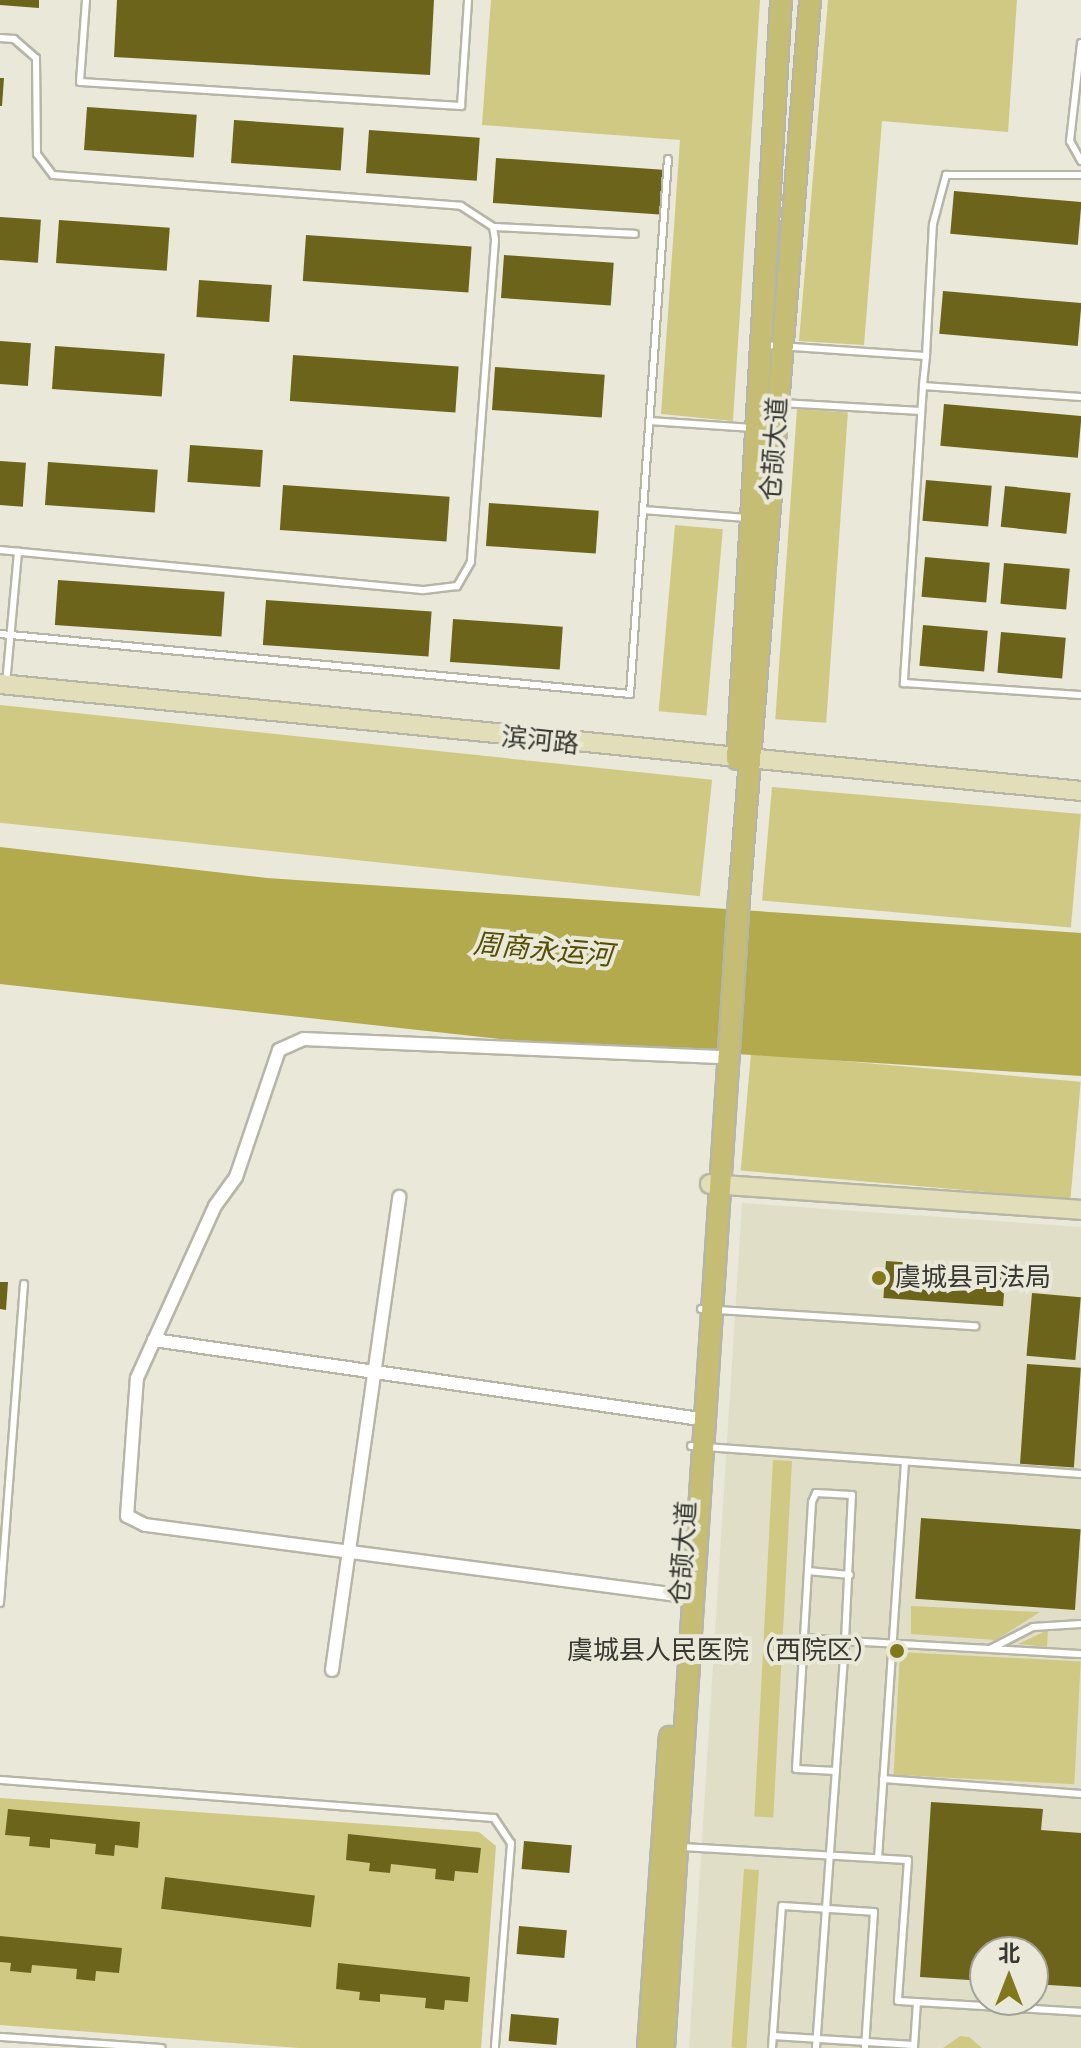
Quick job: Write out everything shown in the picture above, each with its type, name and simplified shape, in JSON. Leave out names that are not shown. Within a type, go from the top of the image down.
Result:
[{"type":"main road","name":"仓颉大道","points":[[768,402],[761,345],[781,0]]},
{"type":"main road","name":"仓颉大道","points":[[664,2048],[670,1846],[766,429],[768,402],[783,346],[810,0]]},
{"type":"main road","name":"仓颉大道","points":[[697,1446],[693,1418],[707,1309]]},
{"type":"main road","name":"仓颉大道","points":[[648,2048],[670,1846]]},
{"type":"street","name":"滨河路","points":[[3,684],[744,762],[1081,791]]},
{"type":"street","points":[[687,1596],[145,1525],[127,1516],[137,1378],[215,1206],[236,1177],[279,1050],[304,1039],[724,1058]]},
{"type":"street","points":[[715,1185],[1081,1210]]},
{"type":"street","points":[[332,1670],[399,1197]]},
{"type":"street","points":[[154,1340],[693,1418]]},
{"type":"lane","points":[[86,0],[80,82],[461,106],[468,0]]},
{"type":"lane","points":[[0,38],[14,39],[36,58],[37,154],[53,175],[461,206],[493,227],[635,234]]},
{"type":"lane","points":[[1081,43],[1070,141],[1081,161]]},
{"type":"lane","points":[[0,634],[630,694],[668,159]]},
{"type":"lane","points":[[1081,175],[946,175],[933,224],[904,683],[1081,695]]},
{"type":"lane","points":[[0,550],[422,590],[457,586],[471,562],[493,227]]},
{"type":"lane","points":[[761,345],[926,356]]},
{"type":"lane","points":[[923,386],[1081,397]]},
{"type":"lane","points":[[768,402],[921,411]]},
{"type":"lane","points":[[649,421],[766,429]]},
{"type":"lane","points":[[643,510],[760,519]]},
{"type":"lane","points":[[3,684],[11,635],[18,552]]},
{"type":"lane","points":[[0,1603],[3,1515],[24,1284]]},
{"type":"lane","points":[[707,1309],[975,1326]]},
{"type":"lane","points":[[697,1446],[1081,1474]]},
{"type":"lane","points":[[878,1858],[905,1462]]},
{"type":"lane","points":[[816,2048],[816,2039],[830,1855],[836,1771],[845,1641],[850,1575],[852,1495],[816,1493],[796,1769],[836,1771]]},
{"type":"lane","points":[[808,1571],[850,1575]]},
{"type":"lane","points":[[990,1649],[1033,1627],[1081,1624]]},
{"type":"lane","points":[[804,1638],[1081,1654]]},
{"type":"lane","points":[[883,1779],[1081,1794]]},
{"type":"lane","points":[[0,1780],[494,1818],[511,1843],[495,2048]]},
{"type":"lane","points":[[670,1846],[908,1860],[898,2001],[1081,2012]]},
{"type":"lane","points":[[772,2048],[782,1906],[874,1912],[865,2045]]},
{"type":"lane","points":[[773,2036],[914,2047],[917,2002]]},
{"type":"lane","points":[[0,2037],[162,2048]]},
{"type":"shaded area","points":[[491,0],[760,0],[733,421],[661,414],[680,140],[482,125]]},
{"type":"shaded area","points":[[828,0],[1017,0],[1008,132],[882,121],[864,345],[799,341]]},
{"type":"shaded area","points":[[797,409],[848,413],[826,723],[775,719]]},
{"type":"shaded area","points":[[675,525],[723,529],[707,715],[659,711]]},
{"type":"shaded area","points":[[0,705],[712,780],[700,896],[0,823]]},
{"type":"shaded area","points":[[772,787],[1081,814],[1071,928],[762,901]]},
{"type":"shaded area","points":[[751,1053],[1081,1082],[1070,1199],[741,1171]]},
{"type":"shaded area","name":"虞城县人民医院（西院区）","points":[[742,1203],[1081,1227],[1081,2048],[689,2048]]},
{"type":"shaded area","points":[[773,1460],[792,1461],[773,1818],[754,1817]]},
{"type":"shaded area","points":[[911,1606],[1040,1612],[996,1640],[911,1634]]},
{"type":"shaded area","points":[[1048,1630],[1047,1647],[1018,1644]]},
{"type":"shaded area","points":[[900,1652],[1081,1661],[1074,1784],[894,1775]]},
{"type":"shaded area","points":[[0,1798],[479,1832],[496,1846],[481,2048],[299,2048],[0,2025]]},
{"type":"shaded area","points":[[744,1869],[759,1870],[747,2048],[732,2048]]},
{"type":"shaded area","points":[[960,2036],[969,2037],[982,2048],[943,2048]]},
{"type":"water","name":"周商永运河","points":[[0,847],[267,878],[1081,933],[1081,1076],[500,1039],[0,984]]},
{"type":"building","points":[[0,0],[39,0],[39,8],[0,5]]},
{"type":"building","points":[[117,0],[434,0],[430,75],[114,57]]},
{"type":"building","points":[[0,78],[4,78],[2,106],[0,106]]},
{"type":"building","points":[[87,107],[197,115],[194,158],[84,150]]},
{"type":"building","points":[[234,120],[344,128],[341,171],[231,163]]},
{"type":"building","points":[[369,130],[480,138],[477,181],[366,173]]},
{"type":"building","points":[[496,158],[663,170],[659,215],[493,203]]},
{"type":"building","points":[[954,191],[1081,202],[1078,245],[950,234]]},
{"type":"building","points":[[0,217],[41,220],[38,263],[0,260]]},
{"type":"building","points":[[59,220],[170,228],[167,271],[56,263]]},
{"type":"building","points":[[306,235],[472,247],[468,292],[303,281]]},
{"type":"building","points":[[504,255],[614,263],[611,306],[501,298]]},
{"type":"building","points":[[199,280],[272,285],[269,322],[196,317]]},
{"type":"building","points":[[943,291],[1081,303],[1078,346],[939,334]]},
{"type":"building","points":[[0,341],[31,343],[28,386],[0,384]]},
{"type":"building","points":[[55,346],[165,354],[162,397],[52,389]]},
{"type":"building","points":[[293,355],[459,367],[455,412],[290,401]]},
{"type":"building","points":[[495,367],[605,375],[602,418],[492,410]]},
{"type":"building","points":[[944,404],[1081,416],[1078,458],[940,446]]},
{"type":"building","points":[[190,445],[263,450],[260,487],[187,482]]},
{"type":"building","points":[[0,461],[26,463],[23,507],[0,505]]},
{"type":"building","points":[[48,462],[158,470],[155,513],[45,505]]},
{"type":"building","points":[[926,480],[992,486],[988,527],[922,521]]},
{"type":"building","points":[[283,485],[450,497],[446,542],[280,530]]},
{"type":"building","points":[[1005,486],[1071,493],[1066,534],[1001,527]]},
{"type":"building","points":[[489,503],[599,511],[596,554],[486,546]]},
{"type":"building","points":[[925,557],[990,563],[986,603],[922,597]]},
{"type":"building","points":[[1004,563],[1070,569],[1066,610],[1000,604]]},
{"type":"building","points":[[58,580],[225,592],[221,637],[55,625]]},
{"type":"building","points":[[266,600],[432,612],[428,656],[263,645]]},
{"type":"building","points":[[453,619],[563,627],[560,670],[450,662]]},
{"type":"building","points":[[923,625],[988,631],[984,672],[919,666]]},
{"type":"building","points":[[1001,632],[1066,638],[1062,679],[997,673]]},
{"type":"building","points":[[886,1261],[1006,1269],[1003,1306],[883,1298]]},
{"type":"building","points":[[0,1282],[8,1282],[6,1310],[0,1309]]},
{"type":"building","points":[[1032,1293],[1081,1297],[1075,1360],[1027,1356]]},
{"type":"building","points":[[1027,1364],[1081,1368],[1074,1468],[1020,1464]]},
{"type":"building","points":[[921,1518],[1081,1529],[1075,1610],[915,1599]]},
{"type":"building","points":[[931,1802],[1043,1809],[1041,1830],[1081,1833],[1081,1987],[1049,1985],[1049,1936],[969,1936],[969,1980],[920,1977]]},
{"type":"building","points":[[8,1809],[140,1822],[138,1848],[115,1845],[114,1856],[95,1854],[96,1844],[50,1839],[50,1848],[29,1846],[30,1837],[5,1835]]},
{"type":"building","points":[[348,1834],[481,1848],[478,1873],[455,1871],[454,1881],[435,1879],[436,1869],[391,1864],[390,1873],[369,1871],[370,1863],[346,1860]]},
{"type":"building","points":[[524,1841],[572,1845],[569,1873],[522,1869]]},
{"type":"building","points":[[165,1877],[315,1895],[311,1927],[161,1909]]},
{"type":"building","points":[[519,1926],[567,1930],[564,1958],[517,1954]]},
{"type":"building","points":[[0,1936],[122,1948],[119,1973],[96,1971],[95,1981],[76,1979],[77,1969],[32,1965],[31,1973],[10,1971],[11,1963],[0,1962]]},
{"type":"building","points":[[338,1963],[470,1977],[468,2002],[445,2000],[444,2010],[425,2008],[426,1998],[380,1994],[380,2002],[359,2000],[360,1992],[336,1989]]},
{"type":"building","points":[[511,2014],[559,2018],[556,2045],[509,2041]]},
{"type":"place","name":"虞城县司法局","points":[[879,1278]]},
{"type":"place","name":"虞城县人民医院（西院区）","points":[[897,1651]]}]
